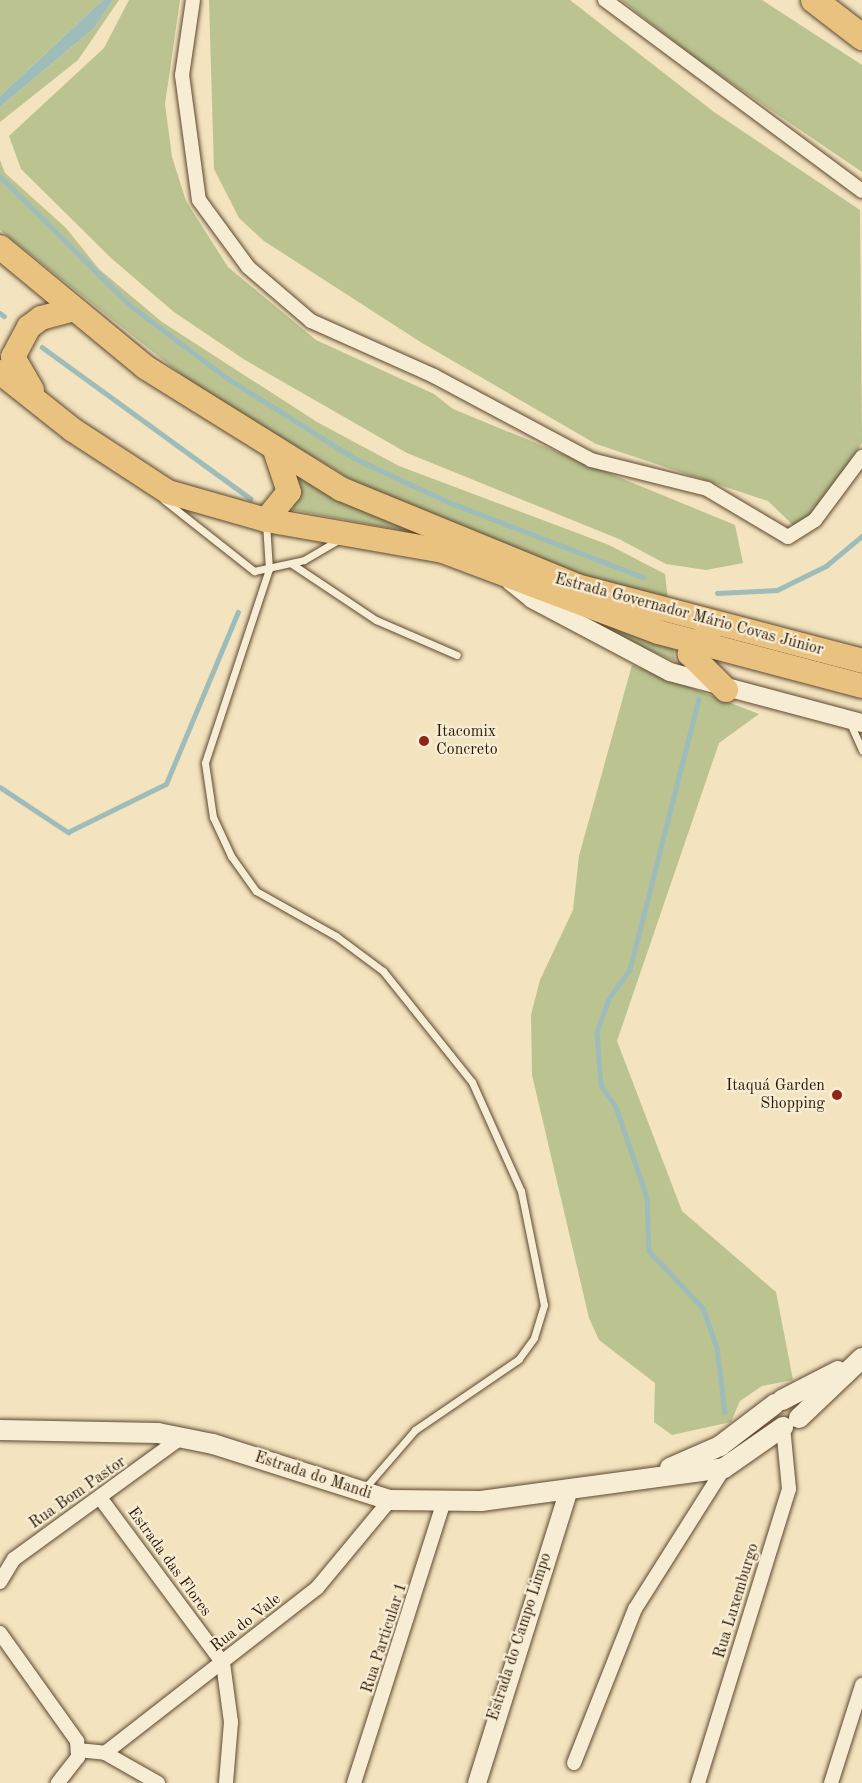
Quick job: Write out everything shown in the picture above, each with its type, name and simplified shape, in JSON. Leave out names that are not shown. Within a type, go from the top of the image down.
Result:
[{"type":"highway","points":[[814,0],[862,37]]},
{"type":"highway","name":"Estrada Governador Mário Covas Júnior","points":[[0,247],[70,310],[276,453],[340,489],[490,554],[577,586],[737,630],[862,661]]},
{"type":"highway","points":[[41,404],[13,357],[35,322],[70,310]]},
{"type":"highway","name":"Estrada Governador Mário Covas Júnior","points":[[0,372],[91,442],[168,492],[266,520],[352,532],[443,551],[509,580],[696,642],[862,686]]},
{"type":"highway","points":[[266,520],[289,492],[276,453]]},
{"type":"highway","points":[[726,690],[694,663],[690,654],[696,642],[706,633],[737,630]]},
{"type":"main road","name":"Estrada do Mandi","points":[[628,1485],[708,1453],[779,1402],[857,1362]]},
{"type":"main road","name":"Estrada do Mandi","points":[[0,1430],[182,1437],[361,1494],[390,1500],[444,1501],[568,1493],[724,1468],[791,1422],[857,1362]]},
{"type":"main road","points":[[779,1402],[794,1402],[791,1422]]},
{"type":"street","points":[[193,0],[182,75],[199,200],[248,267],[311,321],[434,376],[591,460],[707,489],[788,537],[815,520],[862,457]]},
{"type":"street","points":[[605,0],[862,191]]},
{"type":"street","points":[[509,580],[532,599],[628,654],[726,690],[855,722]]},
{"type":"street","name":"Rua Luxemburgo","points":[[698,1783],[789,1489],[791,1422]]},
{"type":"street","name":"Rua Bom Pastor","points":[[0,1582],[7,1561],[101,1499],[182,1437]]},
{"type":"street","points":[[574,1763],[635,1609],[724,1468]]},
{"type":"street","name":"Estrada do Campo Limpo","points":[[477,1783],[568,1493]]},
{"type":"street","name":"Estrada das Flores","points":[[101,1499],[223,1663],[231,1722],[226,1783]]},
{"type":"street","name":"Rua do Vale","points":[[105,1753],[317,1588],[390,1500]]},
{"type":"street","name":"Rua Particular 1","points":[[354,1783],[444,1501]]},
{"type":"street","points":[[0,1634],[74,1735],[78,1750],[58,1783]]},
{"type":"street","points":[[831,1783],[862,1684]]},
{"type":"street","points":[[78,1750],[105,1753],[158,1783]]},
{"type":"lane","points":[[91,442],[254,571],[292,564],[352,532]]},
{"type":"lane","points":[[266,520],[269,569],[210,742],[205,772],[213,816],[231,856],[256,891],[336,936],[382,971],[472,1082],[520,1191],[544,1305],[534,1338],[519,1359],[415,1430],[377,1468],[361,1494]]},
{"type":"lane","points":[[292,564],[366,614],[458,655]]},
{"type":"lane","points":[[855,722],[862,750]]},
{"type":"green space","points":[[0,0],[103,0],[0,96]]},
{"type":"green space","points":[[113,0],[119,0],[78,60],[0,122],[0,107],[94,28]]},
{"type":"green space","points":[[129,0],[180,0],[165,104],[172,157],[186,201],[228,267],[316,340],[434,394],[453,409],[735,525],[743,563],[706,570],[666,564],[619,539],[407,453],[245,360],[174,312],[111,258],[21,169],[9,136],[104,48]]},
{"type":"green space","points":[[209,0],[570,0],[714,112],[860,210],[862,443],[816,516],[797,529],[768,501],[596,444],[422,343],[264,241],[239,218],[214,169]]},
{"type":"green space","points":[[621,0],[762,0],[862,65],[862,172],[702,63]]},
{"type":"green space","points":[[0,160],[5,173],[66,228],[99,269],[162,322],[317,422],[399,466],[609,545],[665,574],[668,600],[562,572],[380,497],[197,387],[0,230]]},
{"type":"green space","points":[[296,472],[421,534],[293,510]]},
{"type":"green space","points":[[595,621],[673,645],[675,661],[634,644]]},
{"type":"green space","points":[[632,665],[759,714],[719,743],[617,1041],[682,1211],[776,1292],[793,1380],[762,1386],[740,1401],[731,1422],[672,1435],[654,1422],[655,1383],[599,1340],[589,1318],[532,1075],[531,1015],[540,980],[573,910],[579,856]]},
{"type":"water","points":[[103,0],[113,0],[94,28],[0,107],[0,96]]},
{"type":"waterway","points":[[0,176],[130,305],[227,378],[354,458],[451,503],[643,577]]},
{"type":"waterway","points":[[0,313],[4,316]]},
{"type":"waterway","points":[[42,347],[251,499]]},
{"type":"waterway","points":[[717,593],[777,590],[826,566],[862,536]]},
{"type":"waterway","points":[[0,787],[68,832],[166,784],[238,612]]},
{"type":"waterway","points":[[699,699],[630,970],[609,999],[597,1032],[601,1085],[616,1107],[647,1197],[649,1251],[703,1308],[717,1348],[725,1413]]},
{"type":"place","name":"Itacomix Concreto","points":[[424,741]]},
{"type":"place","name":"Itaquá Garden Shopping","points":[[837,1095]]}]
